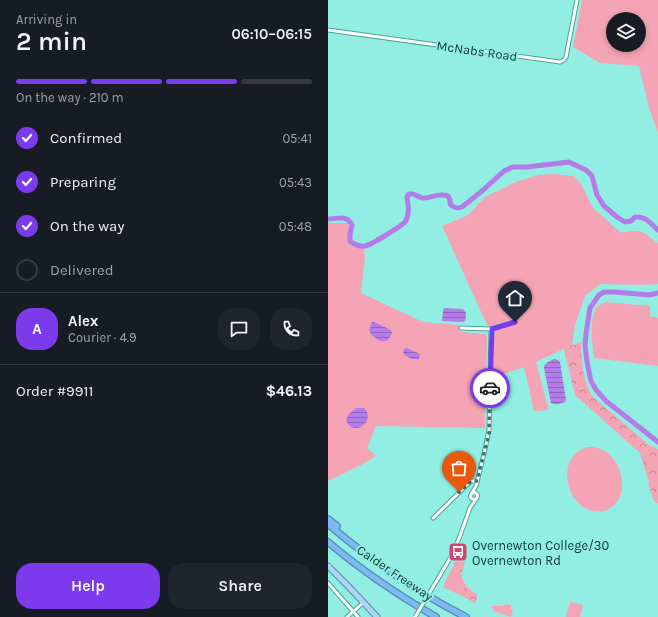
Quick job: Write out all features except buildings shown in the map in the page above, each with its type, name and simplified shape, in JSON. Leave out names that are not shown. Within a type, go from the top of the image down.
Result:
[{"type":"highway","points":[[328,518],[363,550],[400,578]]},
{"type":"highway","name":"Calder Freeway","points":[[328,524],[352,544],[400,578],[434,600],[466,617]]},
{"type":"highway","name":"Calder Freeway","points":[[328,542],[387,586],[436,617]]},
{"type":"main road","points":[[328,566],[377,617]]},
{"type":"street","name":"McNabs Road","points":[[328,30],[560,62],[566,57],[577,0]]},
{"type":"street","points":[[461,328],[492,329],[515,322]]},
{"type":"street","points":[[470,508],[477,496],[477,483],[489,430],[492,329]]},
{"type":"street","points":[[433,518],[472,480],[477,483]]},
{"type":"street","points":[[415,617],[454,549],[463,529],[470,508],[471,495],[477,483]]},
{"type":"street","points":[[472,494],[476,494]]},
{"type":"street","points":[[471,498],[473,500],[476,499]]},
{"type":"street","points":[[329,585],[358,617]]},
{"type":"street","points":[[347,617],[364,602]]},
{"type":"green space","points":[[582,0],[658,0],[658,133],[649,108],[639,66],[600,63],[573,47]]},
{"type":"green space","points":[[554,174],[574,176],[581,184],[593,208],[620,232],[640,231],[658,243],[658,284],[600,284],[585,296],[575,325],[572,345],[536,362],[549,410],[534,411],[524,367],[494,377],[493,348],[495,332],[499,329],[515,324],[514,320],[488,327],[442,226],[468,215],[485,197],[516,182],[537,175]]},
{"type":"green space","points":[[328,223],[348,223],[353,245],[361,248],[364,247],[365,257],[361,293],[423,322],[460,325],[460,332],[485,334],[487,337],[484,413],[485,428],[376,426],[367,448],[376,456],[328,481]]},
{"type":"green space","points":[[605,302],[650,306],[650,316],[658,318],[658,366],[594,358],[592,320],[596,307]]},
{"type":"green space","points":[[581,342],[583,370],[586,383],[592,396],[649,445],[658,449],[658,503],[655,503],[648,484],[649,482],[640,453],[575,395],[564,349]]},
{"type":"green space","points":[[588,447],[600,449],[610,455],[617,464],[621,475],[622,487],[620,498],[613,506],[603,511],[591,511],[581,505],[573,496],[568,485],[567,473],[570,462],[577,453]]},
{"type":"green space","points":[[459,555],[466,559],[462,572],[450,572]]},
{"type":"green space","points":[[450,572],[462,572],[462,578],[466,586],[460,595],[443,587]]},
{"type":"green space","points":[[466,586],[477,595],[475,603],[460,595]]},
{"type":"green space","points":[[570,602],[583,605],[580,617],[566,617]]},
{"type":"green space","points":[[507,604],[511,605],[511,609],[513,610],[511,617],[493,611],[494,609],[491,608],[492,606],[504,606]]},
{"type":"shaded area","points":[[444,308],[463,309],[466,313],[465,320],[463,322],[442,321]]},
{"type":"shaded area","points":[[372,322],[391,330],[392,334],[386,341],[382,341],[372,336],[370,327]]},
{"type":"shaded area","points":[[407,348],[420,354],[419,359],[412,359],[404,354],[404,349]]},
{"type":"shaded area","points":[[554,359],[560,362],[566,400],[565,402],[558,404],[551,403],[544,368],[546,363]]},
{"type":"shaded area","points":[[357,408],[364,408],[367,411],[368,418],[365,424],[359,428],[353,428],[347,423],[346,420],[350,413]]},
{"type":"waterway","points":[[328,219],[347,219],[352,225],[350,241],[354,244],[365,246],[385,236],[405,222],[408,213],[407,197],[409,194],[422,198],[438,195],[448,196],[450,204],[456,208],[459,208],[482,191],[504,171],[513,167],[527,167],[569,162],[586,170],[592,176],[597,195],[604,206],[617,217],[625,222],[631,221],[635,217],[639,217],[648,220],[658,230]]},
{"type":"waterway","points":[[658,293],[649,295],[604,292],[599,295],[590,308],[585,345],[591,381],[596,390],[606,401],[658,442]]},
{"type":"way so far","points":[[459,492],[471,481],[477,481],[489,433],[490,388]]},
{"type":"place","name":"Overnewton College/30 Overnewton Rd","points":[[458,552]]},
{"type":"route","points":[[490,388],[492,329],[515,322]]}]
